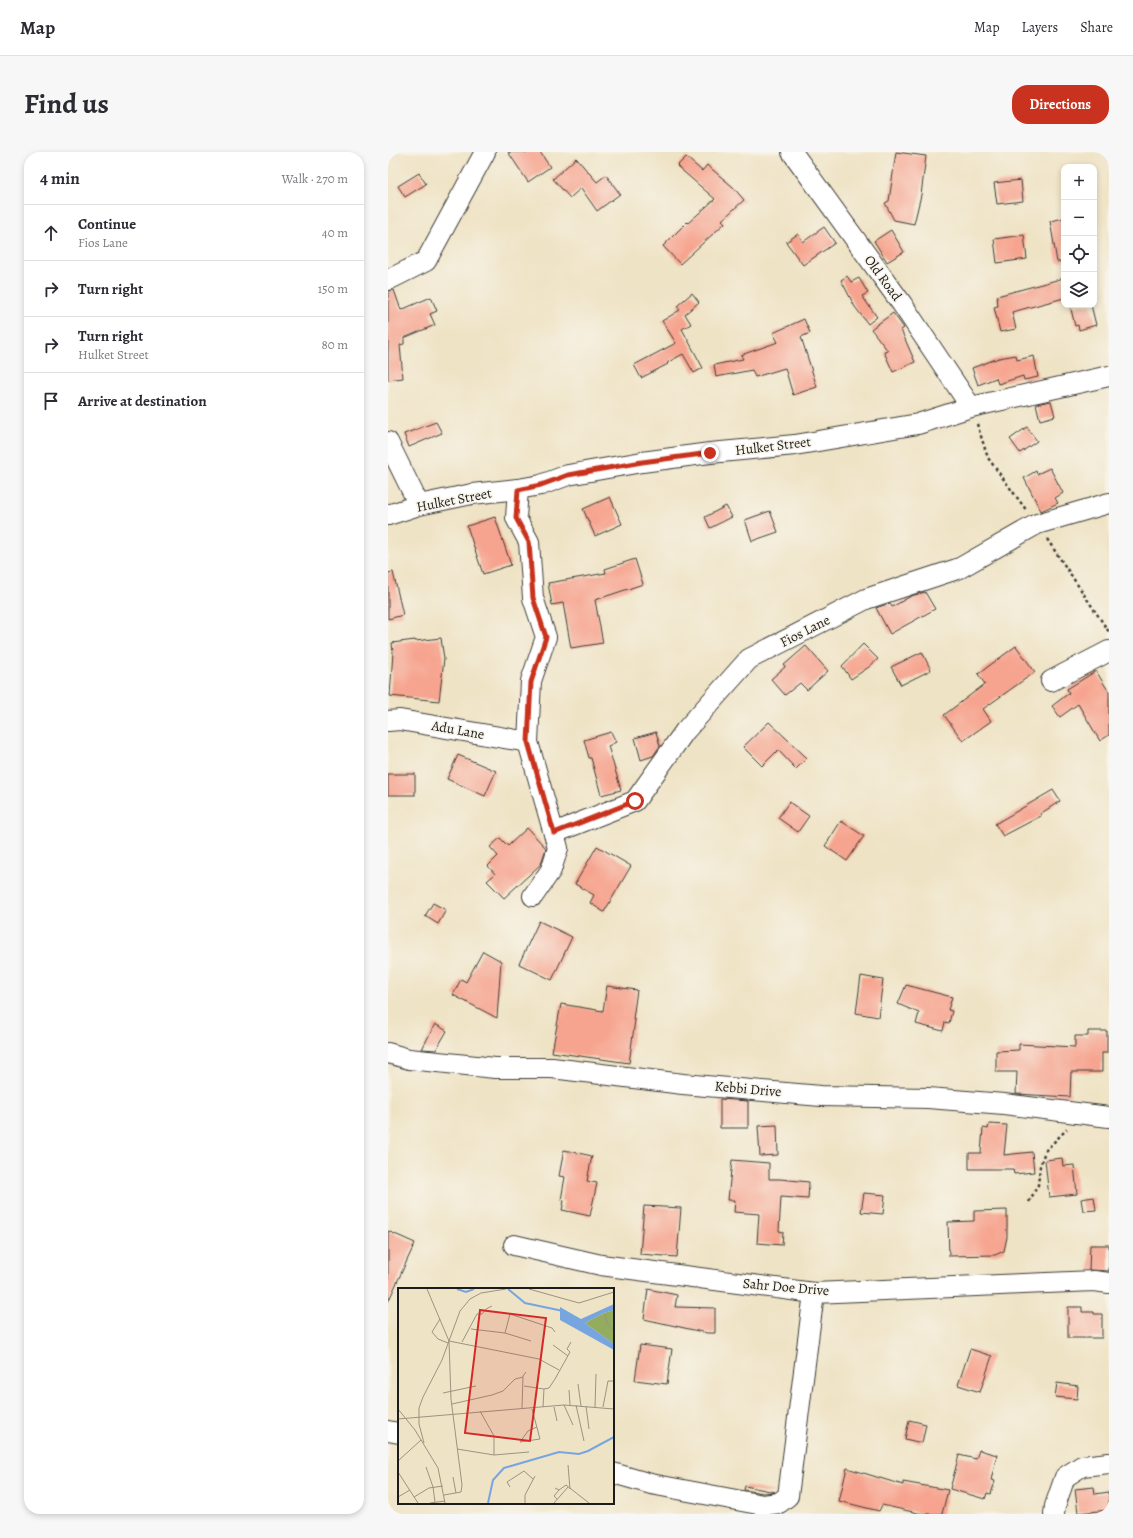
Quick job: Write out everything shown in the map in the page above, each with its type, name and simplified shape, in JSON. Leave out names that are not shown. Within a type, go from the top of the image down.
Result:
[{"type":"street","points":[[388,280],[426,261],[485,152]]},
{"type":"street","name":"Old Road","points":[[792,152],[902,304],[972,407]]},
{"type":"street","name":"Hulket Street","points":[[388,515],[419,505],[472,494],[518,490],[541,485],[568,475],[642,462],[710,453],[795,445],[918,424],[972,407],[1109,376]]},
{"type":"street","points":[[388,442],[419,505]]},
{"type":"street","points":[[518,490],[516,518],[529,542],[533,598],[546,637],[531,682],[528,742],[558,848],[551,870],[534,896]]},
{"type":"street","name":"Fios Lane","points":[[554,833],[635,801],[685,732],[749,660],[866,599],[960,568],[1037,524],[1109,503]]},
{"type":"street","points":[[1051,681],[1109,651]]},
{"type":"street","name":"Adu Lane","points":[[388,721],[400,720],[528,742]]},
{"type":"street","name":"Kebbi Drive","points":[[388,1053],[409,1059],[495,1068],[552,1068],[683,1084],[821,1096],[928,1098],[1004,1104],[1109,1117]]},
{"type":"street","name":"Sahr Doe Drive","points":[[514,1245],[601,1265],[814,1293],[1094,1281],[1109,1283]]},
{"type":"street","points":[[614,1473],[651,1484],[763,1505],[780,1504],[788,1496],[814,1293]]},
{"type":"street","points":[[388,1431],[398,1434]]},
{"type":"street","points":[[1054,1514],[1055,1506],[1065,1477],[1082,1466],[1109,1463]]},
{"type":"path","points":[[1029,1202],[1038,1185],[1040,1166],[1045,1151],[1081,1113]]},
{"type":"building","points":[[508,152],[540,152],[550,167],[528,182]]},
{"type":"building","points":[[896,152],[926,156],[921,195],[914,224],[894,220],[885,203],[889,201]]},
{"type":"building","points":[[686,157],[702,171],[707,165],[733,187],[744,200],[722,220],[725,223],[680,264],[663,246],[687,222],[688,223],[715,199],[677,166]]},
{"type":"building","points":[[576,158],[597,182],[606,175],[620,194],[597,211],[581,188],[570,198],[553,179]]},
{"type":"building","points":[[419,173],[426,184],[405,197],[398,186]]},
{"type":"building","points":[[1021,180],[1023,201],[997,204],[994,183]]},
{"type":"building","points":[[1061,219],[1061,262],[1057,262],[1050,221]]},
{"type":"building","points":[[824,227],[835,243],[803,265],[786,242],[798,234],[803,242]]},
{"type":"building","points":[[891,230],[904,252],[887,262],[874,241]]},
{"type":"building","points":[[1024,235],[1027,259],[997,263],[994,239]]},
{"type":"building","points":[[847,276],[851,282],[859,278],[868,293],[862,296],[877,317],[868,324],[855,307],[841,280]]},
{"type":"building","points":[[1061,279],[1061,299],[1012,312],[1016,329],[1000,332],[994,307],[998,306],[997,296]]},
{"type":"building","points":[[394,290],[401,310],[431,297],[437,311],[430,314],[435,325],[404,338],[404,344],[400,345],[403,378],[388,380],[388,291]]},
{"type":"building","points":[[692,293],[699,302],[685,314],[691,324],[682,329],[703,368],[694,373],[683,354],[667,363],[668,364],[641,378],[634,365],[676,343],[662,321],[680,310],[677,306]]},
{"type":"building","points":[[1071,308],[1092,308],[1096,325],[1079,330],[1078,325],[1075,326]]},
{"type":"building","points":[[893,313],[904,328],[901,330],[915,362],[893,372],[884,352],[888,351],[871,329]]},
{"type":"building","points":[[804,319],[810,333],[801,337],[817,387],[793,395],[785,368],[755,377],[752,370],[716,377],[714,365],[743,359],[741,355],[778,342],[773,333]]},
{"type":"building","points":[[1016,355],[1017,360],[1034,356],[1038,377],[1024,380],[1023,376],[998,384],[996,378],[978,385],[972,368],[999,358]]},
{"type":"building","points":[[1051,401],[1055,416],[1040,420],[1036,404]]},
{"type":"building","points":[[436,422],[442,433],[409,447],[404,434]]},
{"type":"building","points":[[1027,427],[1037,441],[1020,453],[1010,439]]},
{"type":"building","points":[[1050,468],[1063,493],[1055,498],[1058,503],[1041,511],[1024,478],[1036,471],[1037,474]]},
{"type":"building","points":[[610,497],[622,524],[595,536],[583,509]]},
{"type":"building","points":[[726,506],[732,517],[710,528],[705,517]]},
{"type":"building","points":[[770,511],[778,532],[752,541],[745,520]]},
{"type":"building","points":[[495,517],[511,565],[483,574],[467,526]]},
{"type":"building","points":[[635,559],[643,584],[595,600],[603,643],[571,648],[563,603],[552,605],[548,583],[606,573],[605,569]]},
{"type":"building","points":[[393,572],[403,615],[388,619],[388,573]]},
{"type":"building","points":[[925,592],[935,609],[890,634],[876,608],[890,603],[892,607],[911,596]]},
{"type":"building","points":[[441,638],[444,659],[439,701],[390,696],[393,652],[392,643]]},
{"type":"building","points":[[863,644],[878,659],[851,679],[842,666]]},
{"type":"building","points":[[806,646],[828,671],[807,690],[800,683],[785,695],[771,679],[785,667],[784,665]]},
{"type":"building","points":[[1016,646],[1035,672],[983,709],[991,721],[963,741],[944,715],[985,684],[978,674]]},
{"type":"building","points":[[922,652],[931,670],[901,685],[891,667]]},
{"type":"building","points":[[1096,671],[1109,692],[1109,735],[1100,741],[1078,704],[1060,717],[1052,706],[1069,693],[1067,689]]},
{"type":"building","points":[[769,722],[807,758],[796,769],[778,750],[762,766],[743,747]]},
{"type":"building","points":[[611,732],[616,742],[608,746],[621,790],[601,795],[591,758],[589,758],[584,740]]},
{"type":"building","points":[[656,732],[660,746],[653,756],[641,760],[635,738]]},
{"type":"building","points":[[458,755],[496,771],[485,796],[447,779]]},
{"type":"building","points":[[388,774],[415,774],[415,795],[388,795]]},
{"type":"building","points":[[1053,790],[1060,801],[1040,814],[1041,816],[1003,836],[995,824]]},
{"type":"building","points":[[789,802],[809,816],[798,832],[778,818]]},
{"type":"building","points":[[841,821],[864,836],[847,861],[825,846]]},
{"type":"building","points":[[527,828],[546,848],[541,864],[504,898],[487,881],[495,874],[488,866],[498,856],[490,847],[500,838],[508,846]]},
{"type":"building","points":[[597,846],[631,866],[604,912],[590,903],[594,895],[575,884]]},
{"type":"building","points":[[433,903],[446,910],[438,924],[425,916]]},
{"type":"building","points":[[539,921],[572,937],[552,980],[519,964]]},
{"type":"building","points":[[483,951],[501,961],[497,1018],[453,995],[461,979],[466,982]]},
{"type":"building","points":[[861,976],[883,980],[878,1017],[856,1013]]},
{"type":"building","points":[[906,985],[952,997],[948,1010],[952,1011],[949,1023],[945,1022],[943,1031],[916,1024],[919,1013],[898,1004]]},
{"type":"building","points":[[607,986],[637,990],[633,1019],[635,1020],[629,1063],[552,1052],[561,1004],[603,1011]]},
{"type":"building","points":[[435,1024],[447,1031],[436,1050],[422,1049]]},
{"type":"building","points":[[1088,1031],[1107,1031],[1107,1053],[1102,1053],[1102,1072],[1071,1072],[1070,1097],[1016,1094],[1017,1072],[996,1072],[996,1051],[1019,1050],[1019,1044],[1075,1047],[1075,1036],[1088,1036]]},
{"type":"building","points":[[720,1099],[748,1101],[748,1128],[720,1128]]},
{"type":"building","points":[[989,1124],[1007,1125],[1004,1155],[1032,1152],[1034,1172],[1014,1174],[1013,1169],[969,1169],[969,1153],[981,1153],[983,1128],[988,1129]]},
{"type":"building","points":[[777,1125],[778,1155],[760,1156],[758,1126]]},
{"type":"building","points":[[564,1150],[592,1156],[587,1181],[597,1183],[590,1216],[562,1210],[564,1201],[561,1200],[565,1177],[559,1176]]},
{"type":"building","points":[[1062,1158],[1063,1166],[1074,1165],[1077,1194],[1049,1197],[1045,1160]]},
{"type":"building","points":[[732,1160],[769,1163],[769,1179],[809,1182],[808,1199],[781,1197],[779,1231],[783,1232],[782,1245],[757,1243],[759,1214],[734,1212],[735,1200],[728,1200]]},
{"type":"building","points":[[864,1193],[885,1195],[883,1214],[861,1212]]},
{"type":"building","points":[[1094,1197],[1096,1210],[1083,1211],[1081,1199]]},
{"type":"building","points":[[644,1206],[681,1208],[677,1257],[640,1254]]},
{"type":"building","points":[[1007,1210],[1007,1237],[1004,1251],[995,1255],[949,1256],[948,1222],[974,1221],[974,1211]]},
{"type":"building","points":[[388,1231],[415,1243],[388,1302]]},
{"type":"building","points":[[1090,1245],[1109,1245],[1109,1271],[1089,1270]]},
{"type":"building","points":[[648,1289],[677,1295],[675,1307],[715,1308],[715,1333],[707,1333],[644,1319]]},
{"type":"building","points":[[1068,1307],[1082,1307],[1082,1312],[1102,1314],[1102,1338],[1068,1338]]},
{"type":"building","points":[[640,1345],[672,1349],[667,1384],[635,1380]]},
{"type":"building","points":[[970,1349],[992,1356],[980,1392],[958,1385]]},
{"type":"building","points":[[1057,1383],[1078,1386],[1077,1399],[1055,1397]]},
{"type":"building","points":[[909,1420],[926,1424],[922,1443],[905,1439]]},
{"type":"building","points":[[979,1450],[997,1455],[991,1480],[995,1481],[991,1494],[987,1493],[985,1499],[950,1489],[959,1455],[976,1459]]},
{"type":"building","points":[[847,1468],[903,1485],[903,1482],[948,1490],[942,1514],[922,1514],[882,1505],[879,1511],[839,1501]]},
{"type":"building","points":[[745,1486],[775,1492],[763,1493],[744,1490]]},
{"type":"building","points":[[1094,1487],[1095,1494],[1109,1492],[1109,1510],[1078,1513],[1075,1489]]},
{"type":"route","points":[[635,801],[554,833],[528,742],[531,682],[546,637],[533,598],[529,542],[516,518],[518,490],[541,485],[568,475],[642,462],[710,453]]}]
